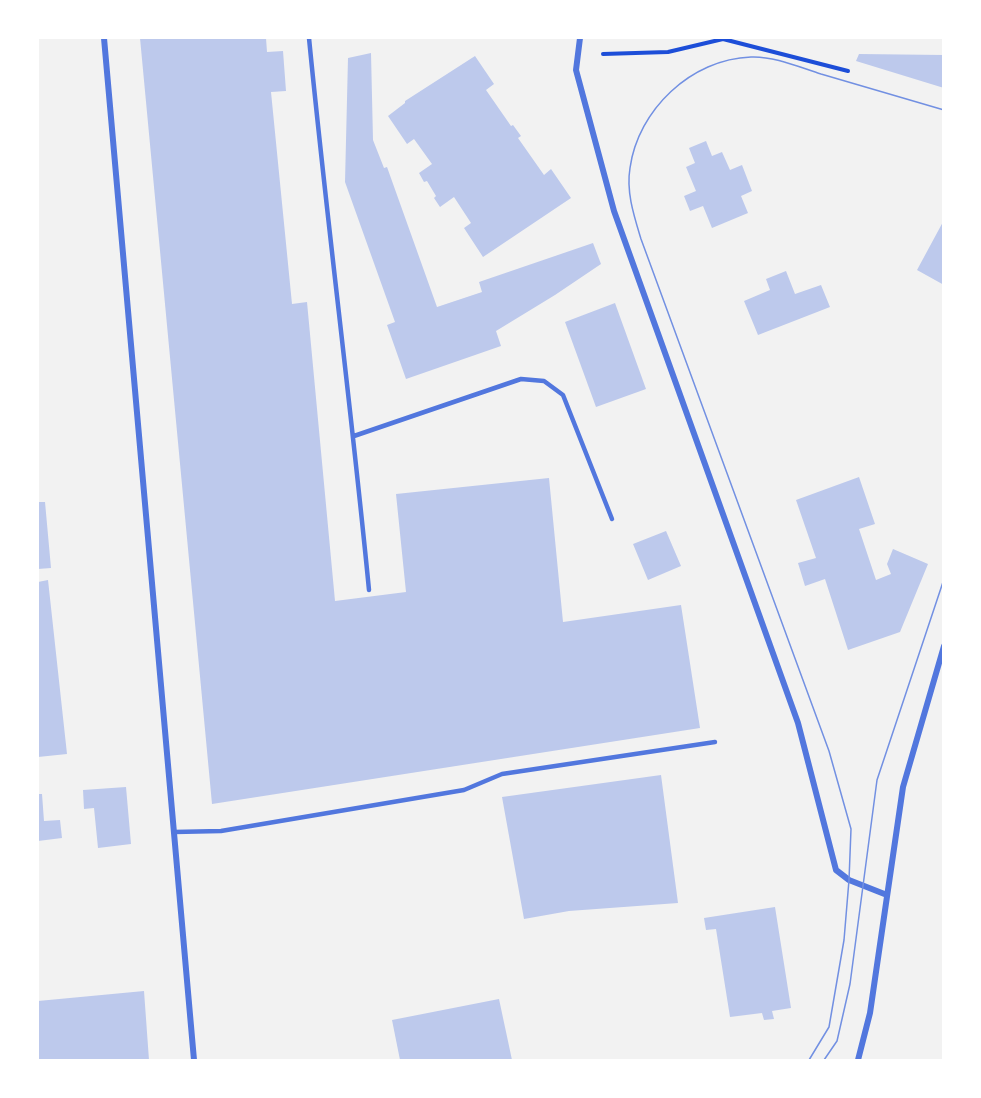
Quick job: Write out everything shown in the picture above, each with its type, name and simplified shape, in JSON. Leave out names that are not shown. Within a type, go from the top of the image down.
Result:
[{"type":"street","points":[[104,38],[194,1060]]},
{"type":"street","points":[[580,38],[576,70],[615,211],[798,723],[836,870],[849,880],[887,895]]},
{"type":"street","points":[[858,1060],[870,1013],[903,787],[944,646]]},
{"type":"lane","points":[[309,38],[369,590]]},
{"type":"lane","points":[[354,436],[521,379],[544,381],[563,395],[612,519]]},
{"type":"lane","points":[[174,832],[221,831],[464,790],[502,774],[715,742]]},
{"type":"path","points":[[578,55],[668,52],[722,38],[848,71]]},
{"type":"building","points":[[140,38],[266,38],[267,52],[283,51],[286,91],[271,92],[292,304],[307,302],[335,601],[406,592],[396,494],[549,478],[563,622],[681,605],[700,728],[212,804]]},
{"type":"building","points":[[371,53],[373,140],[384,168],[387,167],[437,307],[482,292],[479,282],[593,243],[601,264],[496,331],[501,346],[406,379],[387,325],[395,322],[345,182],[348,58]]},
{"type":"building","points":[[859,54],[944,55],[944,88],[856,61]]},
{"type":"building","points":[[475,56],[494,84],[486,90],[511,126],[513,125],[521,136],[518,138],[544,175],[551,169],[571,198],[483,257],[464,228],[471,223],[454,197],[440,207],[427,181],[424,182],[419,173],[432,164],[414,139],[407,144],[388,116],[405,101]]},
{"type":"building","points":[[706,141],[712,156],[722,152],[730,170],[742,165],[752,191],[741,196],[748,213],[712,228],[703,206],[690,211],[684,196],[696,191],[686,167],[695,163],[689,148]]},
{"type":"building","points":[[944,220],[944,285],[917,270]]},
{"type":"building","points":[[786,271],[795,294],[821,285],[830,307],[758,335],[744,301],[770,290],[766,279]]},
{"type":"building","points":[[615,303],[646,389],[596,407],[565,322]]},
{"type":"building","points":[[859,477],[875,524],[859,529],[876,580],[891,574],[887,564],[893,549],[928,564],[900,632],[848,650],[825,579],[805,586],[798,563],[816,558],[796,500]]},
{"type":"building","points":[[38,502],[45,502],[51,568],[38,569]]},
{"type":"building","points":[[666,531],[681,566],[648,580],[633,544]]},
{"type":"building","points":[[48,580],[67,754],[38,757],[38,582]]},
{"type":"building","points":[[661,775],[678,903],[569,911],[524,919],[502,797]]},
{"type":"building","points":[[126,787],[131,844],[98,848],[94,808],[84,809],[83,790]]},
{"type":"building","points":[[38,794],[42,794],[44,821],[60,820],[62,838],[38,841]]},
{"type":"building","points":[[775,907],[791,1008],[772,1011],[774,1019],[764,1020],[762,1013],[730,1017],[716,929],[706,930],[704,918]]},
{"type":"building","points":[[144,991],[149,1060],[38,1060],[38,1001]]},
{"type":"building","points":[[499,999],[512,1060],[400,1060],[392,1020]]},
{"type":"tram line","points":[[809,1060],[829,1027],[844,940],[851,829],[829,751],[641,239],[630,195],[630,168],[635,147],[644,126],[656,108],[688,78],[708,67],[729,60],[751,57],[777,60],[944,110]]},
{"type":"tram line","points":[[824,1060],[837,1041],[850,984],[877,780],[944,579]]}]
